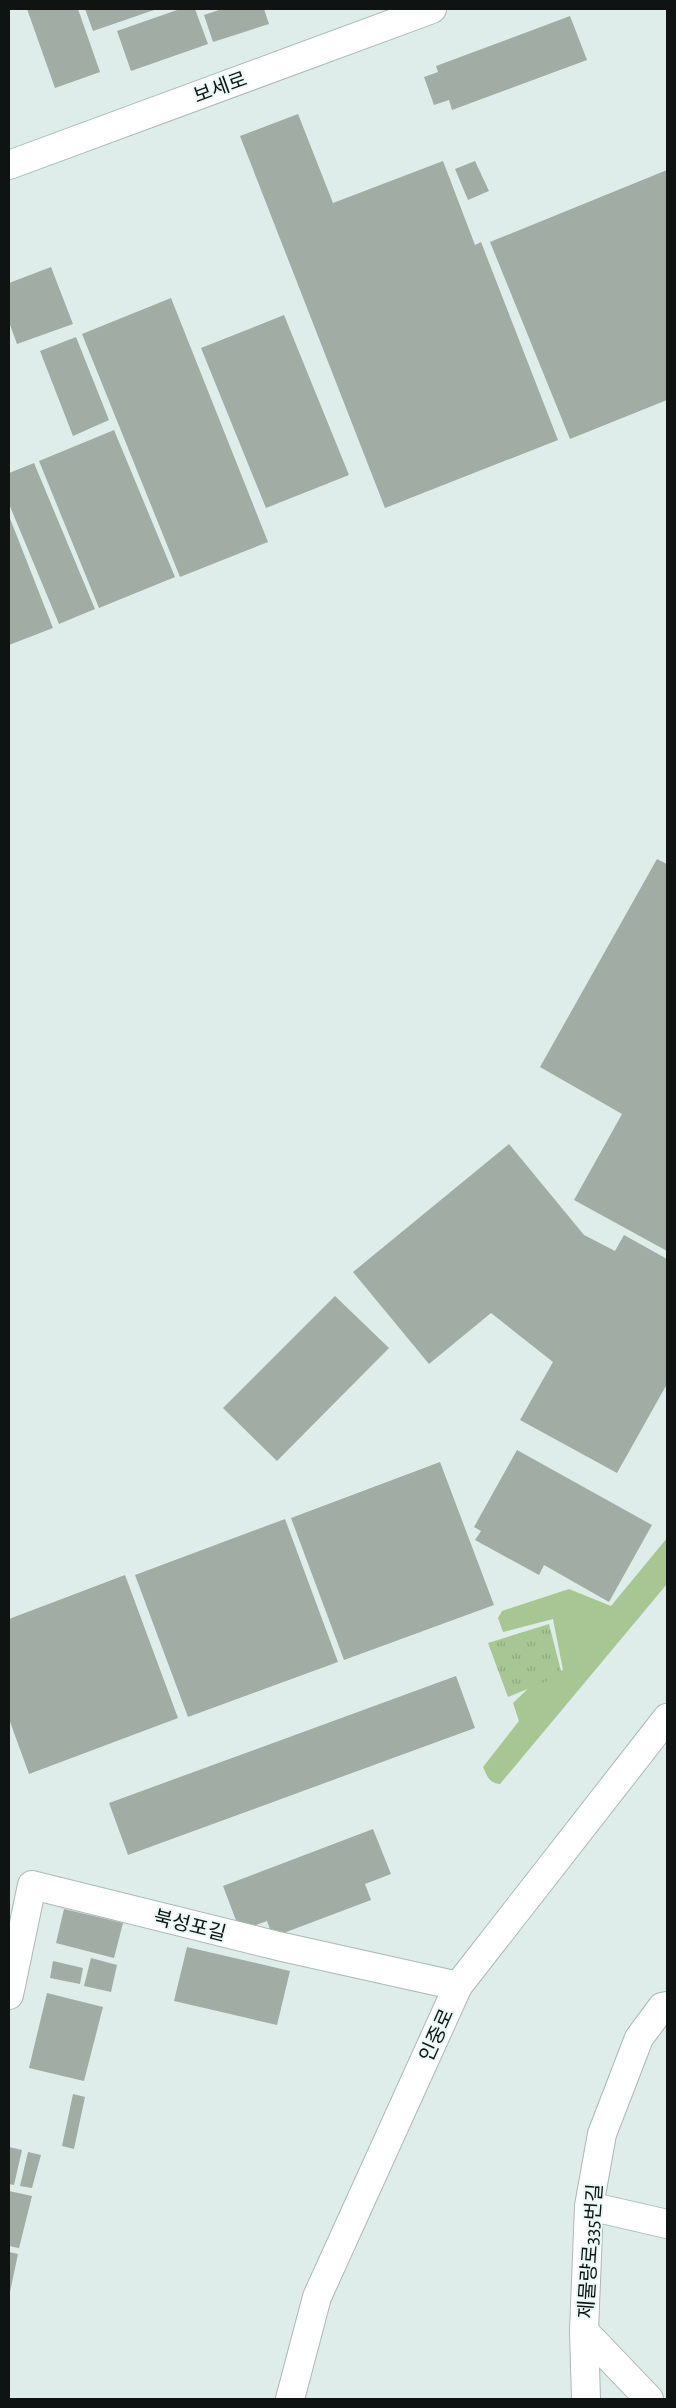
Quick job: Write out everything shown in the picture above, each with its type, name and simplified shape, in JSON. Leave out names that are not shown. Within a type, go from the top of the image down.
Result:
[{"type":"street","name":"보세로","points":[[9,165],[432,9]]},
{"type":"street","name":"인중로","points":[[290,2399],[316,2296],[458,1986],[667,1718]]},
{"type":"street","name":"북성포길","points":[[9,1994],[32,1885],[278,1946],[458,1986]]},
{"type":"street","name":"제물량로335번길","points":[[649,2399],[584,2331],[589,2206],[602,2134],[625,2072],[639,2038],[662,2007],[667,2006]]},
{"type":"street","points":[[589,2206],[667,2224]]},
{"type":"street","points":[[584,2331],[586,2399]]},
{"type":"green space","points":[[667,1538],[667,1584],[500,1784],[491,1781],[483,1767],[519,1721],[513,1703],[537,1680],[563,1670],[553,1619],[503,1632],[498,1618],[502,1611],[569,1589],[611,1606]]},
{"type":"green space","points":[[549,1624],[562,1675],[508,1697],[488,1643]]},
{"type":"building","points":[[27,9],[78,9],[100,72],[55,88]]},
{"type":"building","points":[[85,9],[157,9],[93,31]]},
{"type":"building","points":[[180,9],[195,9],[208,44],[131,71],[117,31]]},
{"type":"building","points":[[222,9],[264,9],[269,24],[213,42],[204,15]]},
{"type":"building","points":[[570,16],[587,60],[452,110],[449,100],[434,105],[424,77],[438,72],[436,66]]},
{"type":"building","points":[[298,114],[333,203],[443,161],[475,245],[481,242],[558,440],[385,508],[240,136]]},
{"type":"building","points":[[475,161],[489,191],[468,200],[455,169]]},
{"type":"building","points":[[667,170],[667,400],[570,439],[490,242]]},
{"type":"building","points":[[51,267],[73,324],[17,344],[9,322],[9,283]]},
{"type":"building","points":[[171,298],[268,542],[180,577],[82,334]]},
{"type":"building","points":[[284,315],[349,475],[266,508],[201,348]]},
{"type":"building","points":[[76,337],[109,420],[73,436],[40,351]]},
{"type":"building","points":[[114,430],[175,577],[99,608],[39,461]]},
{"type":"building","points":[[34,463],[95,609],[59,624],[9,504],[9,473]]},
{"type":"building","points":[[9,516],[53,628],[9,645]]},
{"type":"building","points":[[657,859],[667,864],[667,1251],[574,1200],[622,1114],[540,1067]]},
{"type":"building","points":[[509,1144],[584,1235],[615,1251],[624,1235],[667,1259],[667,1384],[617,1473],[520,1420],[553,1362],[491,1313],[429,1364],[353,1272]]},
{"type":"building","points":[[335,1296],[389,1348],[277,1461],[223,1408]]},
{"type":"building","points":[[517,1450],[652,1525],[609,1602],[544,1565],[539,1575],[475,1540],[481,1531],[474,1527]]},
{"type":"building","points":[[440,1462],[494,1605],[344,1660],[291,1518]]},
{"type":"building","points":[[285,1519],[338,1662],[188,1717],[135,1575]]},
{"type":"building","points":[[125,1575],[178,1718],[29,1774],[9,1719],[9,1619]]},
{"type":"building","points":[[456,1676],[475,1728],[128,1855],[109,1803]]},
{"type":"building","points":[[373,1829],[391,1874],[365,1884],[371,1900],[273,1937],[267,1921],[240,1931],[223,1886]]},
{"type":"building","points":[[64,1909],[123,1923],[114,1958],[56,1943]]},
{"type":"building","points":[[187,1947],[290,1971],[277,2025],[174,2001]]},
{"type":"building","points":[[91,1958],[117,1965],[111,1992],[84,1986]]},
{"type":"building","points":[[53,1961],[83,1968],[80,1984],[50,1978]]},
{"type":"building","points":[[47,1993],[103,2007],[84,2081],[29,2068]]},
{"type":"building","points":[[73,2094],[85,2097],[74,2149],[62,2146]]},
{"type":"building","points":[[9,2147],[22,2150],[14,2185],[9,2184]]},
{"type":"building","points":[[28,2152],[41,2155],[32,2188],[20,2186]]},
{"type":"building","points":[[9,2191],[32,2196],[19,2248],[9,2246]]},
{"type":"building","points":[[9,2252],[18,2254],[10,2292],[9,2292]]}]
